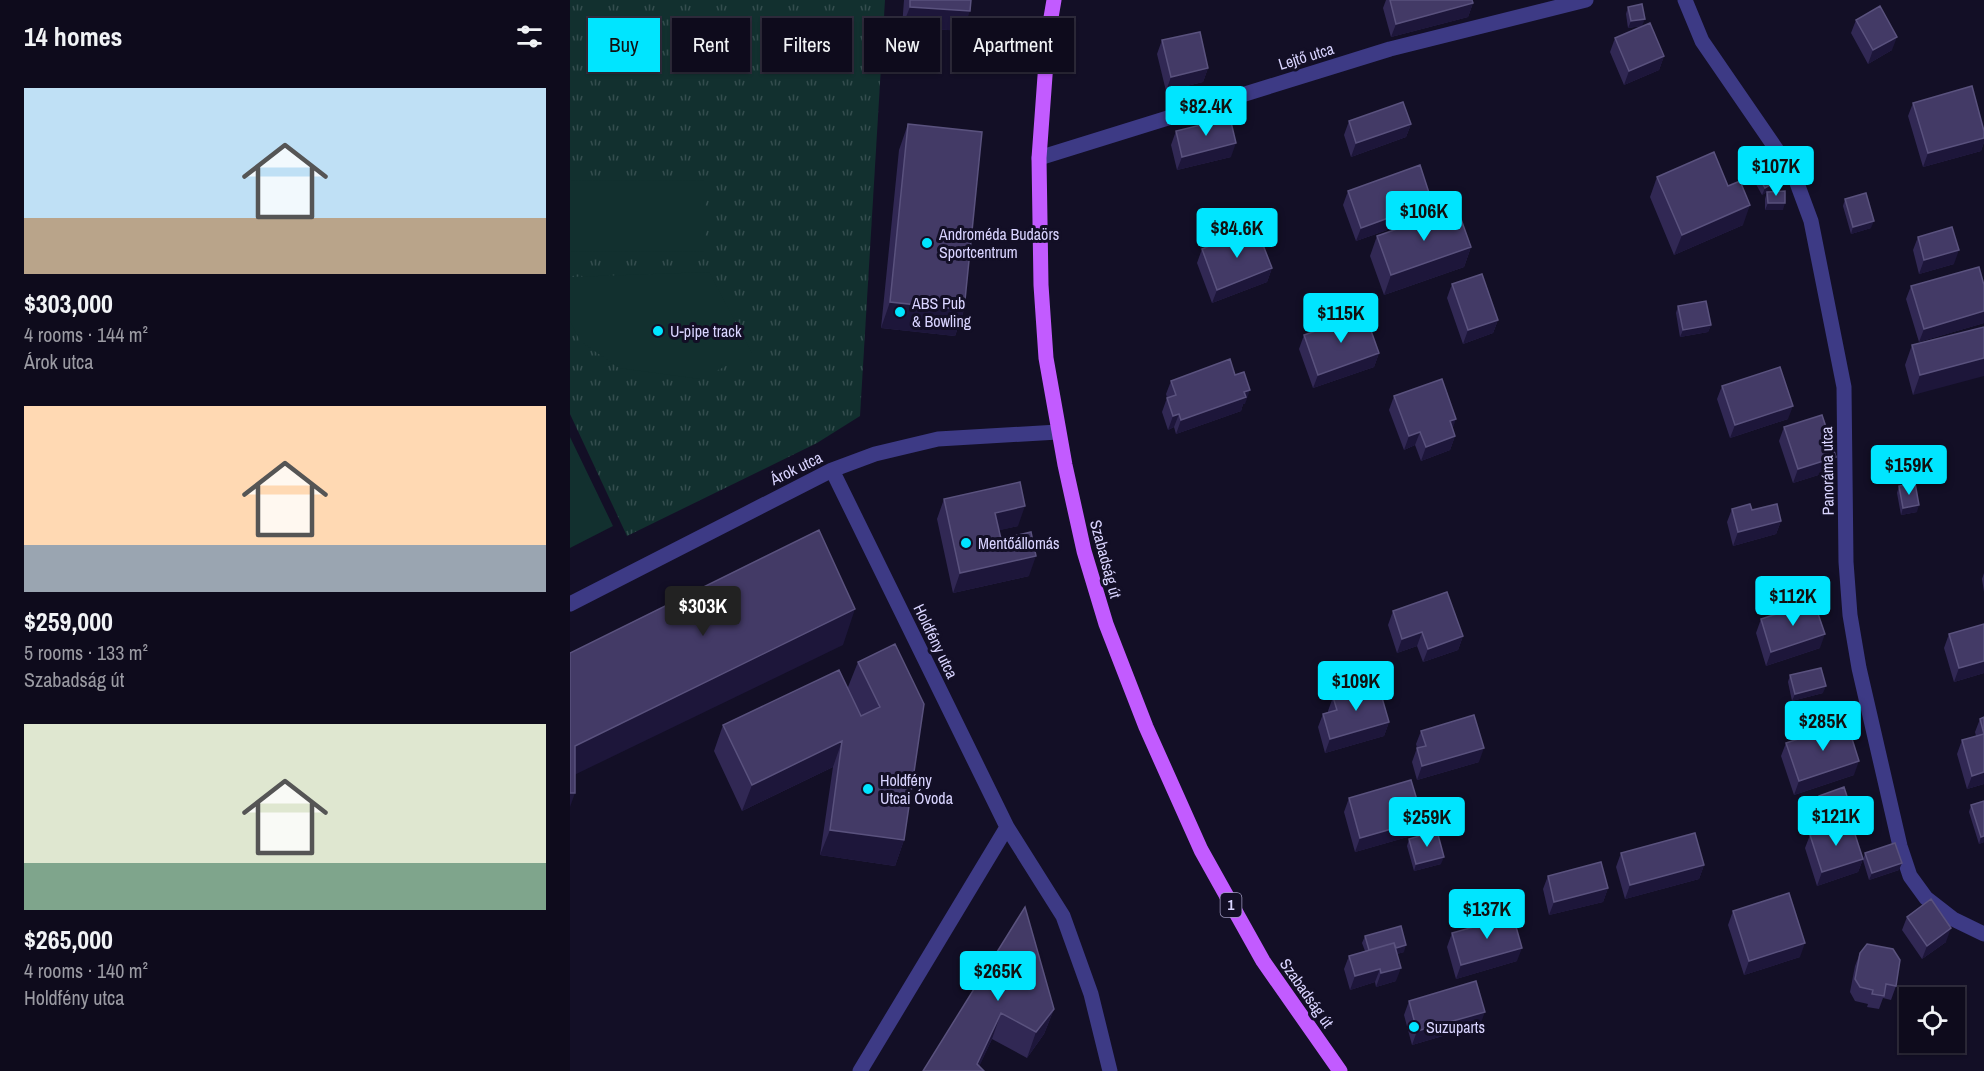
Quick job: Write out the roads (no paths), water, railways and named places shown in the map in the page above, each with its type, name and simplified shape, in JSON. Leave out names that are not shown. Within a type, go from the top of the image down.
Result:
[{"type":"main road","name":"Szabadság út","points":[[1054,0],[1048,35],[1039,158],[1041,285],[1046,358],[1058,432],[1084,551],[1103,614],[1146,727],[1200,850],[1263,961],[1340,1071]]},
{"type":"street","name":"Lejtő utca","points":[[1039,158],[1390,49],[1586,0]]},
{"type":"street","name":"Panoráma utca","points":[[1685,0],[1702,41],[1794,176],[1811,221],[1844,387],[1846,562],[1850,615],[1859,668],[1900,846],[1910,876],[1926,898],[1953,919],[1984,934]]},
{"type":"street","name":"Árok utca","points":[[570,604],[832,470],[875,454],[938,439],[1058,432]]},
{"type":"street","name":"Holdfény utca","points":[[832,470],[1007,827],[1063,916],[1091,994],[1110,1071]]},
{"type":"street","points":[[860,1071],[1007,827]]},
{"type":"place","name":"Androméda Budaörs Sportcentrum","points":[[927,243]]},
{"type":"place","name":"ABS Pub & Bowling","points":[[900,312]]},
{"type":"place","name":"U-pipe track","points":[[658,331]]},
{"type":"place","name":"Mentőállomás","points":[[966,543]]},
{"type":"place","name":"Holdfény Utcai Óvoda","points":[[868,789]]},
{"type":"place","name":"Suzuparts","points":[[1414,1027]]}]
